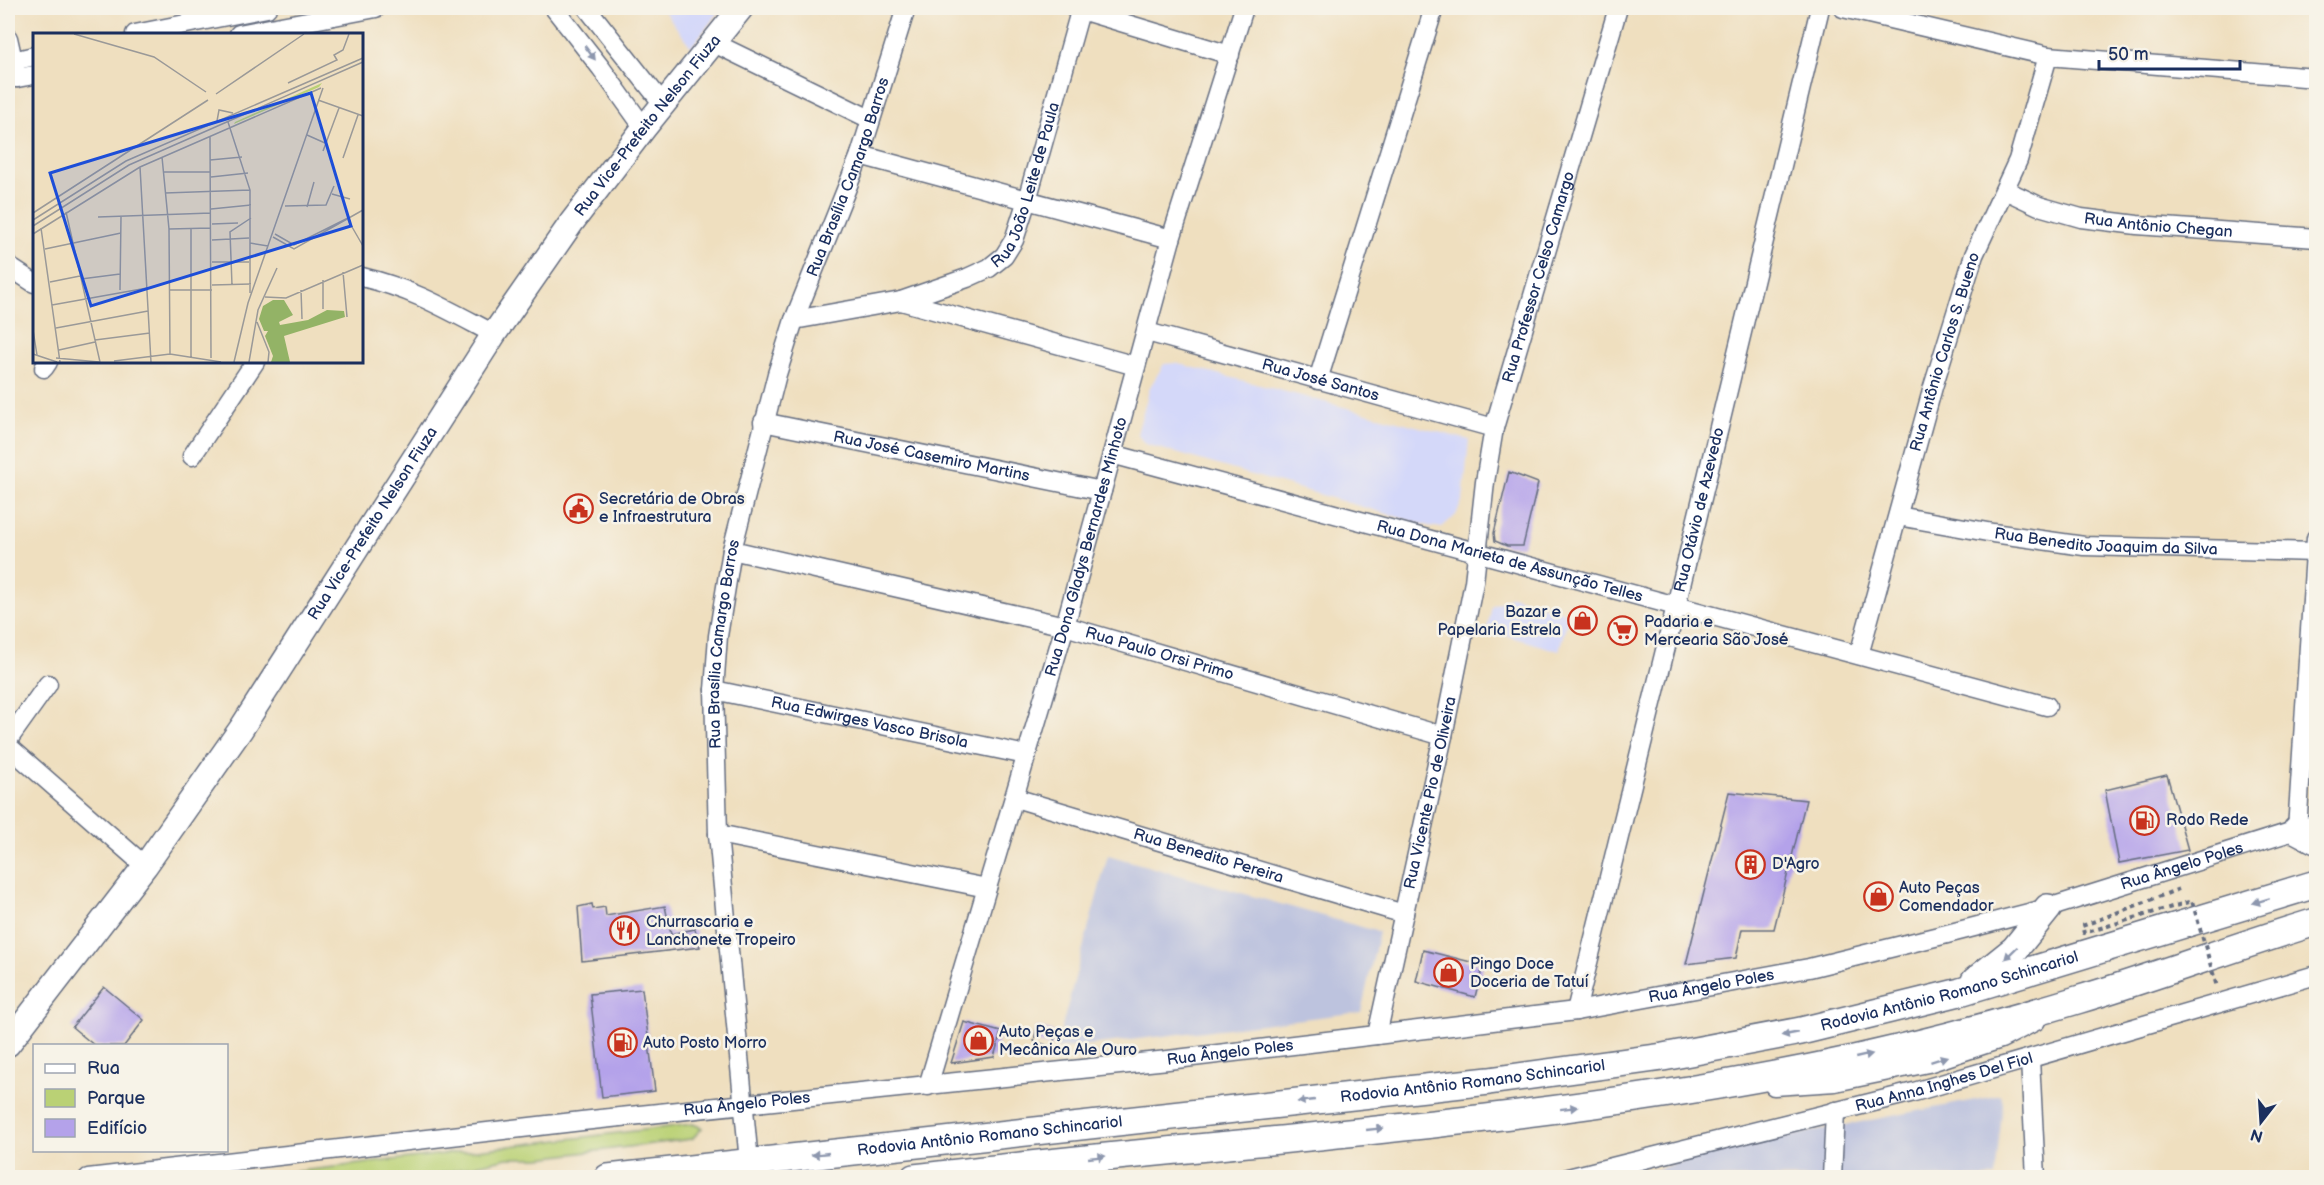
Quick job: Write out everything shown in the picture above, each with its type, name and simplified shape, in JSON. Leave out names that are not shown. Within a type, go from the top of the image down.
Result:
[{"type":"highway","name":"Rodovia Antônio Romano Schincariol","points":[[608,1178],[1576,1070],[1663,1057],[1760,1040],[1960,992],[2316,884]]},
{"type":"highway","points":[[1960,992],[2015,949],[2048,908]]},
{"type":"highway","name":"Rodovia Antônio Romano Schincariol","points":[[914,1178],[1026,1164],[1509,1116],[1673,1093],[1808,1069],[1888,1051],[2077,1000],[2316,922]]},
{"type":"main road","name":"Rua Vice-Prefeito Nelson Fiuza","points":[[8,1044],[145,866],[240,729],[494,334],[572,222],[741,8]]},
{"type":"street","points":[[140,33],[267,8]]},
{"type":"street","points":[[245,33],[376,8]]},
{"type":"street","points":[[554,8],[644,128]]},
{"type":"street","points":[[587,8],[663,104]]},
{"type":"street","name":"Rua Brasília Camargo Barros","points":[[749,1161],[718,834],[714,690],[718,636],[732,550],[763,422],[794,320],[860,155],[906,8]]},
{"type":"street","points":[[1079,8],[1230,55]]},
{"type":"street","name":"Rua João Leite de Paula","points":[[794,320],[901,301],[989,268],[1004,256],[1014,240],[1027,200],[1079,8]]},
{"type":"street","name":"Rua Dona Gladys Bernardes Minhoto","points":[[928,1086],[1065,626],[1171,239],[1244,8]]},
{"type":"street","points":[[1318,380],[1434,8]]},
{"type":"street","name":"Rua Professor Celso Camargo","points":[[1478,552],[1485,482],[1494,428],[1618,8]]},
{"type":"street","name":"Rua Otávio de Azevedo","points":[[1576,1011],[1820,8]]},
{"type":"street","points":[[1843,8],[2048,56],[2316,78]]},
{"type":"street","points":[[8,38],[16,71],[33,57]]},
{"type":"street","points":[[714,43],[870,119]]},
{"type":"street","name":"Rua Antônio Carlos S. Bueno","points":[[1859,655],[1933,387],[1974,255],[2018,160],[2048,56]]},
{"type":"street","points":[[860,155],[1171,239]]},
{"type":"street","name":"Rua Antônio Chegan","points":[[2005,189],[2039,206],[2081,218],[2137,225],[2316,238]]},
{"type":"street","points":[[8,266],[33,282]]},
{"type":"street","points":[[363,277],[417,294],[494,334]]},
{"type":"street","name":"Rua João Leite de Paula","points":[[901,301],[1136,366]]},
{"type":"street","name":"Rua José Santos","points":[[1147,332],[1494,428]]},
{"type":"street","points":[[192,456],[254,363]]},
{"type":"street","name":"Rua José Casemiro Martins","points":[[763,422],[1102,491]]},
{"type":"street","name":"Rua Dona Marieta de Assunção Telles","points":[[1112,454],[2047,706]]},
{"type":"street","name":"Rua Benedito Joaquim da Silva","points":[[1898,516],[2084,546],[2316,548]]},
{"type":"street","points":[[2310,831],[2316,548]]},
{"type":"street","name":"Rua Paulo Orsi Primo","points":[[732,550],[1065,626],[1443,736]]},
{"type":"street","name":"Rua Vicente Pio de Oliveira","points":[[1377,1035],[1443,736],[1478,552]]},
{"type":"street","points":[[8,740],[48,684]]},
{"type":"street","name":"Rua Edwirges Vasco Brisola","points":[[714,690],[1026,755]]},
{"type":"street","points":[[8,746],[145,866]]},
{"type":"street","name":"Rua Benedito Pereira","points":[[1015,798],[1404,914]]},
{"type":"street","name":"Rua Ângelo Poles","points":[[88,1178],[743,1104],[928,1086],[1576,1011],[1809,968],[2048,908],[2310,831]]},
{"type":"street","points":[[718,834],[987,888]]},
{"type":"street","name":"Rua Anna Inghes Del Fiol","points":[[1568,1178],[1914,1092],[2316,975]]},
{"type":"street","points":[[2030,1059],[2036,1178]]},
{"type":"street","points":[[1832,1178],[1835,1111]]},
{"type":"path","points":[[2179,889],[2082,926],[2084,933],[2192,900],[2217,987]]},
{"type":"shaded area","points":[[662,8],[722,8],[691,47]]},
{"type":"shaded area","points":[[1176,363],[1469,440],[1463,500],[1456,515],[1442,527],[1432,527],[1145,444],[1137,434],[1150,387],[1164,364]]},
{"type":"shaded area","points":[[1512,596],[1569,614],[1559,651],[1487,630],[1492,606]]},
{"type":"shaded area","points":[[1108,855],[1379,932],[1361,1012],[1056,1049]]},
{"type":"shaded area","points":[[2001,1095],[2003,1104],[1995,1177],[1630,1178],[1721,1149]]},
{"type":"green space","points":[[693,1124],[702,1128],[692,1139],[540,1158],[507,1158],[435,1175],[409,1178],[251,1177]]},
{"type":"building","points":[[1509,472],[1538,483],[1523,546],[1507,546],[1495,541],[1494,533]]},
{"type":"building","name":"Rodo Rede","points":[[2167,775],[2188,850],[2119,863],[2105,790]]},
{"type":"building","name":"D'Agro","points":[[1729,792],[1806,800],[1774,929],[1742,929],[1736,958],[1686,964]]},
{"type":"building","name":"Churrascaria e Lanchonete Tropeiro","points":[[592,904],[593,909],[605,907],[606,916],[665,906],[671,934],[695,929],[700,947],[582,961],[578,907]]},
{"type":"building","name":"Pingo Doce Doceria de Tatuí","points":[[1423,950],[1483,965],[1475,997],[1416,981]]},
{"type":"building","points":[[104,987],[144,1020],[126,1044],[93,1044],[72,1027]]},
{"type":"building","name":"Auto Posto Morro","points":[[642,989],[655,1091],[602,1097],[590,994]]},
{"type":"building","name":"Auto Peças e Mecânica Ale Ouro","points":[[964,1022],[1001,1032],[994,1057],[951,1063]]},
{"type":"building","points":[[1037,1027],[1056,1033],[1052,1047],[1034,1041]]},
{"type":"place","name":"Secretária de Obras e Infraestrutura","points":[[578,508]]},
{"type":"place","name":"Bazar e Papelaria Estrela","points":[[1582,621]]},
{"type":"place","name":"Padaria e Mercearia São José","points":[[1623,631]]},
{"type":"place","name":"Rodo Rede","points":[[2145,820]]},
{"type":"place","name":"D'Agro","points":[[1751,864]]},
{"type":"place","name":"Auto Peças Comendador","points":[[1878,897]]},
{"type":"place","name":"Churrascaria e Lanchonete Tropeiro","points":[[625,931]]},
{"type":"place","name":"Pingo Doce Doceria de Tatuí","points":[[1449,973]]},
{"type":"place","name":"Auto Peças e Mecânica Ale Ouro","points":[[978,1041]]},
{"type":"place","name":"Auto Posto Morro","points":[[622,1043]]}]
